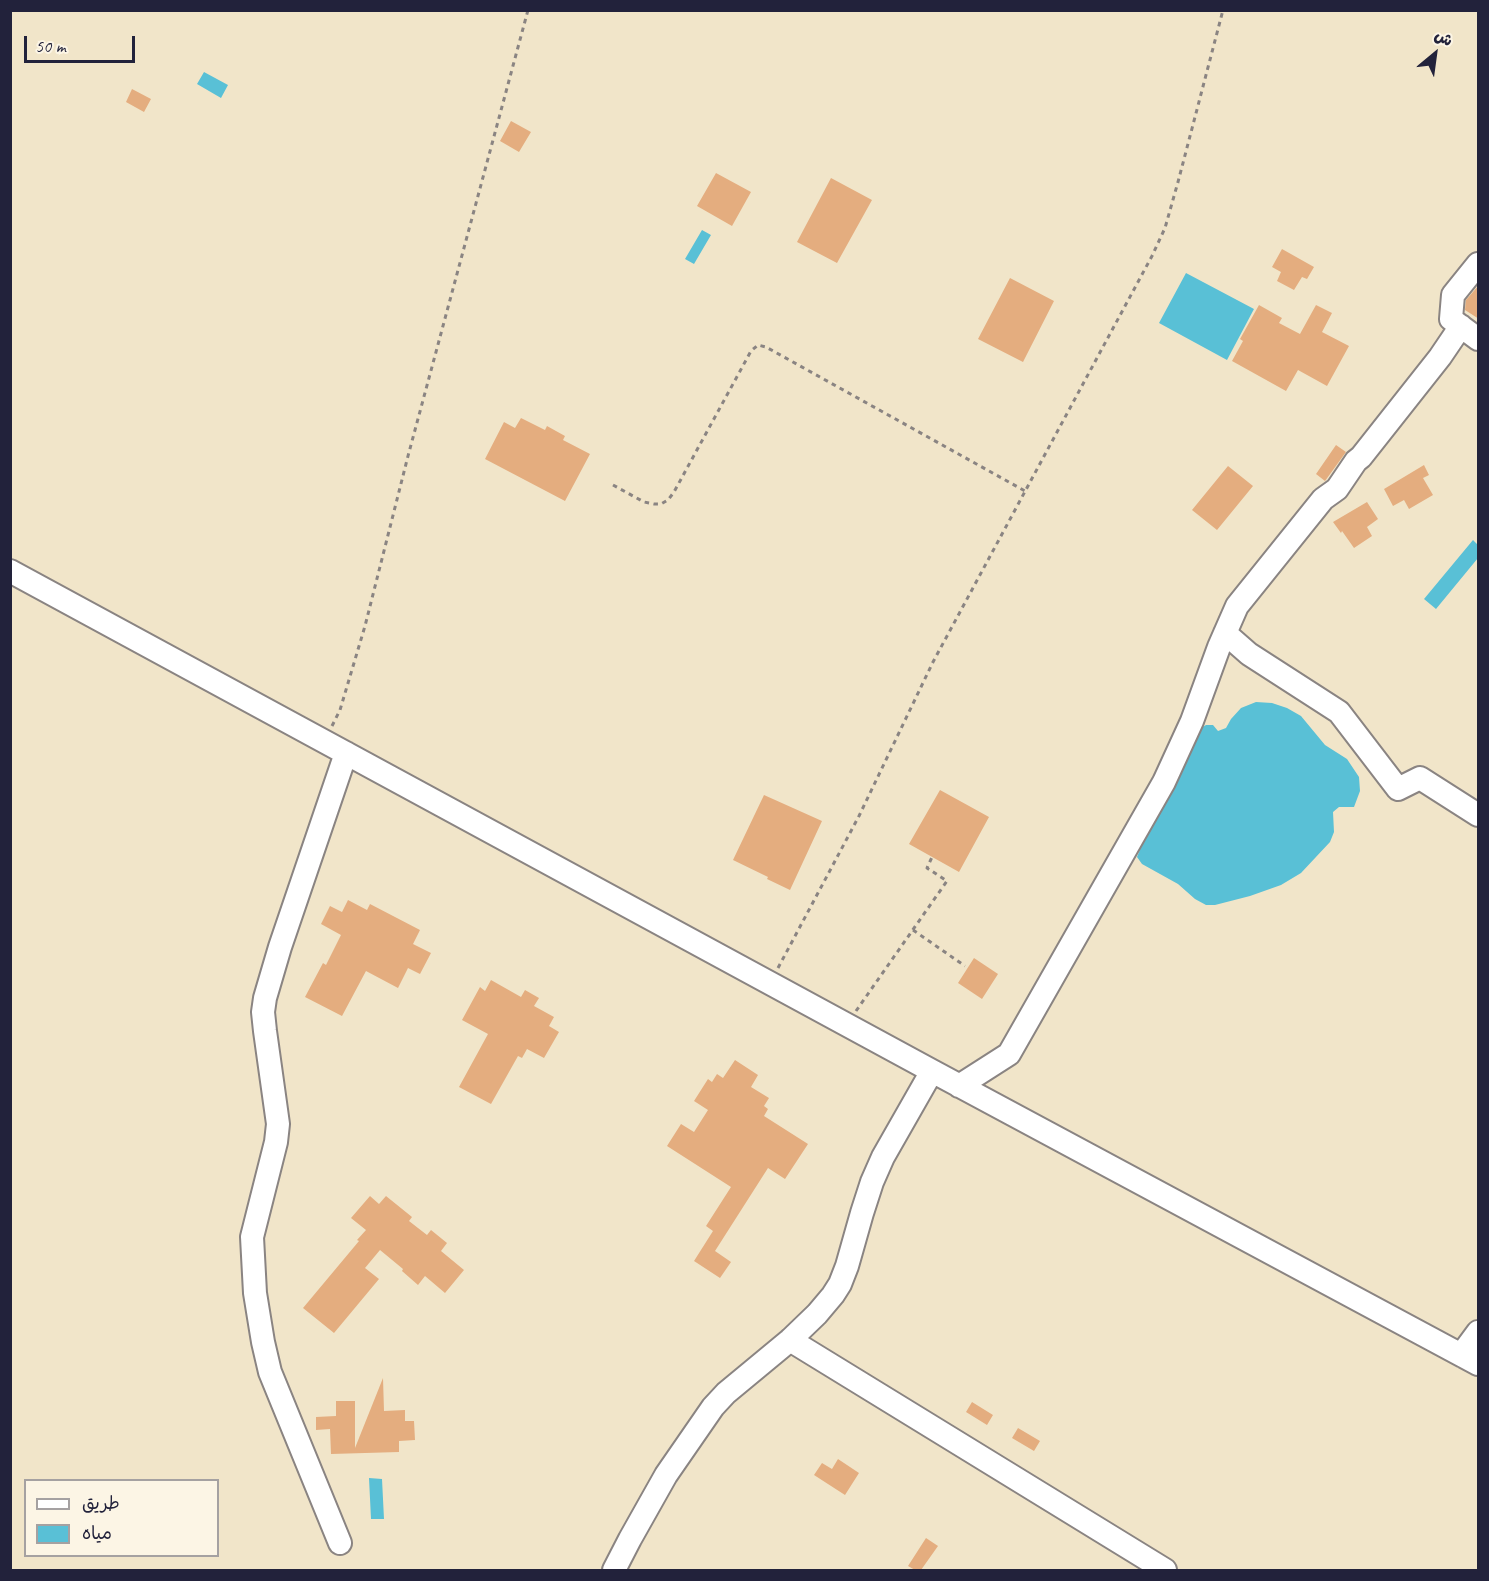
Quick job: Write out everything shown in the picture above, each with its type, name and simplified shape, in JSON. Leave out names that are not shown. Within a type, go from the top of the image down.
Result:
[{"type":"street","points":[[959,1086],[1009,1054],[1164,782],[1192,721],[1237,606],[1323,499],[1337,489],[1356,461],[1440,357],[1470,332],[1451,319],[1453,295],[1479,264]]},
{"type":"street","points":[[10,572],[959,1086],[1470,1359],[1479,1332]]},
{"type":"street","points":[[1225,633],[1249,654],[1339,712],[1398,789],[1420,778],[1479,815]]},
{"type":"street","points":[[340,1543],[270,1372],[255,1293],[252,1237],[276,1142],[278,1124],[263,1012],[265,998],[346,753]]},
{"type":"street","points":[[614,1570],[666,1475],[713,1407],[726,1393],[790,1340],[833,1295],[848,1266],[862,1213],[883,1156],[932,1071]]},
{"type":"street","points":[[790,1340],[1165,1570]]},
{"type":"path","points":[[321,740],[340,710],[365,626],[408,456],[528,10]]},
{"type":"path","points":[[770,983],[859,816],[933,662],[1152,256],[1173,204],[1223,10]]},
{"type":"path","points":[[613,485],[644,502],[661,504],[668,500],[751,351],[758,345],[770,349],[1025,491]]},
{"type":"path","points":[[847,1025],[947,881],[927,868],[932,857]]},
{"type":"path","points":[[913,930],[965,966]]},
{"type":"water","points":[[204,72],[228,85],[221,98],[197,84]]},
{"type":"water","points":[[702,230],[711,235],[694,264],[685,259]]},
{"type":"water","points":[[1186,273],[1254,309],[1227,360],[1159,323]]},
{"type":"water","points":[[1473,540],[1478,545],[1478,558],[1436,609],[1424,599]]},
{"type":"water","points":[[1256,702],[1272,703],[1301,716],[1325,745],[1347,759],[1359,777],[1360,791],[1354,807],[1339,807],[1333,812],[1334,832],[1330,842],[1301,873],[1281,885],[1250,896],[1215,905],[1206,905],[1195,899],[1178,884],[1142,864],[1137,857],[1171,794],[1201,728],[1213,725],[1218,731],[1226,728],[1241,708]]},
{"type":"water","points":[[369,1478],[382,1479],[384,1519],[371,1519]]},
{"type":"building","points":[[132,89],[151,99],[144,112],[126,102]]},
{"type":"building","points":[[511,121],[531,132],[519,152],[500,141]]},
{"type":"building","points":[[716,173],[751,192],[732,226],[697,206]]},
{"type":"building","points":[[831,178],[872,200],[837,263],[797,242]]},
{"type":"building","points":[[1282,249],[1314,267],[1307,279],[1302,277],[1294,290],[1277,281],[1281,272],[1272,267]]},
{"type":"building","points":[[1010,278],[1054,301],[1023,362],[978,339]]},
{"type":"building","points":[[1479,285],[1479,319],[1465,310],[1466,300]]},
{"type":"building","points":[[1259,305],[1282,318],[1279,323],[1300,334],[1316,305],[1332,313],[1322,332],[1349,346],[1327,386],[1298,370],[1286,391],[1232,361],[1243,341],[1240,339]]},
{"type":"building","points":[[521,418],[545,430],[547,426],[565,436],[563,440],[590,454],[565,501],[485,459],[504,422],[515,428]]},
{"type":"building","points":[[1336,445],[1346,452],[1325,481],[1316,474]]},
{"type":"building","points":[[1424,465],[1429,475],[1423,478],[1433,495],[1409,509],[1404,500],[1393,506],[1384,489]]},
{"type":"building","points":[[1228,466],[1253,486],[1217,530],[1192,510]]},
{"type":"building","points":[[1367,502],[1378,519],[1367,527],[1372,536],[1354,548],[1333,522]]},
{"type":"building","points":[[940,790],[989,817],[959,872],[909,844]]},
{"type":"building","points":[[764,795],[822,821],[790,890],[733,860]]},
{"type":"building","points":[[348,900],[367,910],[370,904],[420,930],[413,944],[431,953],[420,974],[408,968],[398,988],[366,971],[342,1016],[305,997],[323,963],[326,965],[341,935],[321,924],[330,906],[342,912]]},
{"type":"building","points":[[974,958],[998,974],[982,999],[958,983]]},
{"type":"building","points":[[491,980],[521,997],[525,990],[539,998],[534,1006],[554,1017],[549,1026],[559,1032],[544,1058],[527,1049],[522,1058],[518,1056],[491,1104],[459,1087],[488,1034],[462,1020],[480,987],[485,991]]},
{"type":"building","points":[[735,1060],[758,1075],[751,1087],[769,1098],[764,1106],[768,1109],[764,1116],[808,1144],[785,1179],[768,1168],[715,1251],[731,1262],[720,1278],[694,1261],[713,1231],[706,1226],[731,1187],[667,1146],[681,1124],[694,1132],[708,1110],[694,1101],[708,1079],[712,1082],[717,1074],[723,1078]]},
{"type":"building","points":[[370,1196],[379,1204],[386,1196],[412,1217],[409,1221],[427,1235],[431,1230],[447,1243],[441,1251],[464,1270],[445,1293],[425,1276],[418,1285],[380,1250],[365,1268],[379,1279],[334,1333],[303,1308],[366,1230],[351,1218]]},
{"type":"building","points":[[383,1378],[384,1411],[405,1410],[405,1421],[414,1421],[415,1440],[399,1441],[399,1452],[331,1454],[330,1429],[316,1430],[316,1417],[336,1416],[336,1401],[355,1401],[355,1448]]},
{"type":"building","points":[[972,1402],[993,1415],[987,1425],[966,1412]]},
{"type":"building","points":[[1018,1428],[1040,1441],[1034,1451],[1012,1438]]},
{"type":"building","points":[[838,1459],[859,1473],[845,1495],[814,1475],[822,1463],[832,1469]]},
{"type":"building","points":[[926,1538],[938,1546],[921,1570],[915,1570],[908,1566]]}]
